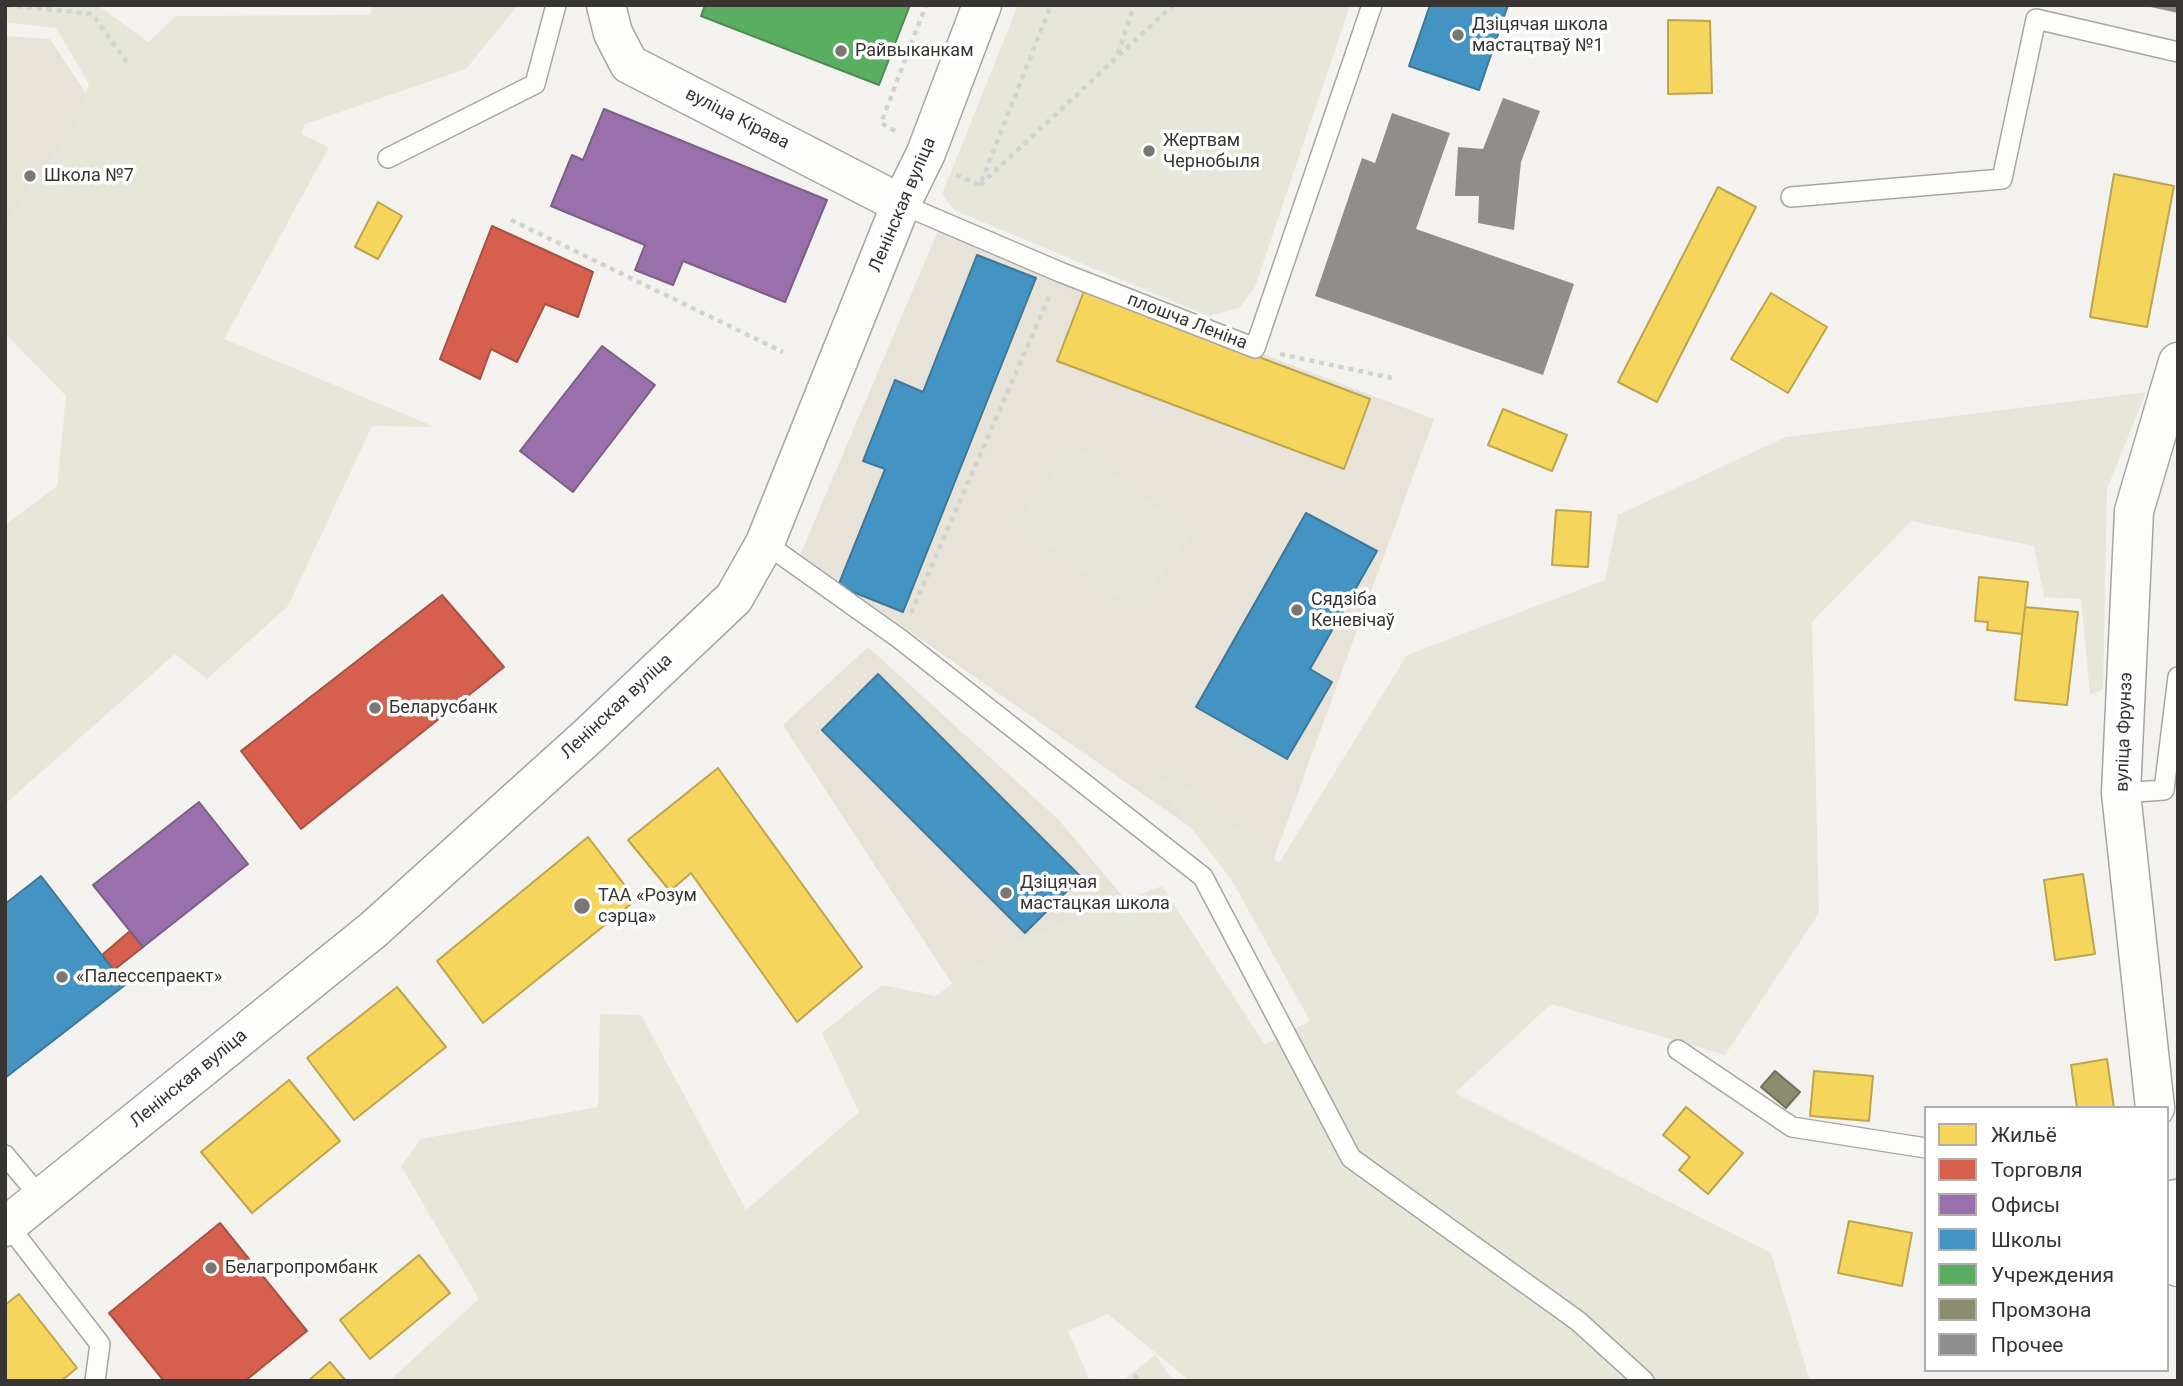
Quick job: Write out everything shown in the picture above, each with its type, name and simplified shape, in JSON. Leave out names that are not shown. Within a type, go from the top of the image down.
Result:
[{"type":"main road","name":"вуліца Кірава","points":[[606,5],[613,33],[629,64],[901,204]]},
{"type":"main road","name":"Ленінская вуліца","points":[[7,1226],[373,930],[734,598],[765,543],[901,204],[926,153],[982,5]]},
{"type":"main road","name":"вуліца Фрунзэ","points":[[2155,1106],[2121,793],[2134,511],[2178,362]]},
{"type":"main road","points":[[2169,1221],[2178,1267]]},
{"type":"lane","points":[[387,158],[535,84],[556,5]]},
{"type":"lane","name":"плошча Леніна","points":[[901,204],[1060,272],[1255,348],[1372,5]]},
{"type":"lane","points":[[1791,197],[2002,179],[2036,19],[2178,52]]},
{"type":"lane","points":[[765,543],[900,639],[1202,877],[1351,1158],[1577,1321],[1644,1381]]},
{"type":"lane","points":[[2121,793],[2164,790],[2178,677]]},
{"type":"lane","points":[[1678,1050],[1793,1127],[1924,1148]]},
{"type":"lane","points":[[5,1155],[41,1198]]},
{"type":"lane","points":[[7,1226],[100,1344],[95,1381]]},
{"type":"path","points":[[7,5],[92,14],[130,66]]},
{"type":"path","points":[[902,135],[881,123],[926,5]]},
{"type":"path","points":[[980,185],[1051,5]]},
{"type":"path","points":[[1116,58],[1134,5]]},
{"type":"path","points":[[980,185],[1173,5]]},
{"type":"path","points":[[946,171],[980,185]]},
{"type":"path","points":[[511,220],[783,352]]},
{"type":"path","points":[[900,639],[1060,272]]},
{"type":"path","points":[[1255,348],[1392,378]]},
{"type":"path","points":[[1134,1375],[1140,1381]]},
{"type":"shaded area","points":[[5,5],[97,5],[149,42],[176,16],[370,15],[373,5],[518,5],[466,69],[305,124],[301,134],[329,147],[224,339],[435,427],[372,426],[288,606],[207,679],[175,654],[5,804],[5,525],[57,486],[66,396],[5,333],[5,222],[76,125],[89,84],[56,28],[5,22]]},
{"type":"shaded area","points":[[1018,5],[1350,5],[1255,287],[1239,308],[1208,316],[954,210],[942,194]]},
{"type":"shaded area","name":"Школа №7","points":[[5,36],[50,39],[106,124],[5,228]]},
{"type":"shaded area","points":[[938,231],[1434,419],[1266,880],[800,555]]},
{"type":"shaded area","points":[[2146,392],[2107,489],[2103,690],[2090,694],[2081,599],[2044,597],[2034,546],[1911,521],[1812,622],[1819,913],[1725,1055],[1551,1004],[1455,1093],[1771,1253],[1810,1381],[1190,1381],[1108,1314],[1068,1331],[1090,1381],[389,1381],[479,1299],[401,1166],[421,1139],[598,1107],[600,1014],[641,1015],[746,1210],[859,1112],[822,1033],[882,985],[936,996],[1003,946],[1162,886],[1265,1045],[1310,1021],[1231,879],[1156,783],[1173,775],[1279,863],[1407,655],[1605,580],[1618,515],[1786,437]]},
{"type":"shaded area","points":[[1075,445],[1192,534],[1134,610],[1017,522]]},
{"type":"shaded area","name":"Дзіцячая мастацкая школа","points":[[868,647],[1058,819],[1181,966],[966,1005],[783,725]]},
{"type":"shaded area","points":[[1155,1355],[1174,1381],[1122,1381]]},
{"type":"building: Жильё","points":[[1668,20],[1710,21],[1712,93],[1668,94]]},
{"type":"building: Жильё","points":[[2114,174],[2174,186],[2147,327],[2090,317]]},
{"type":"building: Жильё","points":[[1718,187],[1756,207],[1657,402],[1618,382]]},
{"type":"building: Жильё","points":[[378,202],[402,216],[378,259],[355,247]]},
{"type":"building: Жильё","points":[[1084,291],[1370,399],[1344,469],[1057,361]]},
{"type":"building: Жильё","points":[[1771,293],[1827,327],[1788,393],[1731,359]]},
{"type":"building: Жильё","points":[[1503,409],[1567,435],[1552,471],[1488,445]]},
{"type":"building: Жильё","points":[[1556,510],[1591,512],[1588,567],[1552,565]]},
{"type":"building: Жильё","points":[[1979,577],[2028,582],[2022,634],[1987,630],[1988,622],[1975,621]]},
{"type":"building: Жильё","points":[[2025,607],[2078,612],[2067,705],[2015,700]]},
{"type":"building: Жильё","points":[[718,768],[862,967],[797,1022],[691,873],[670,891],[628,840]]},
{"type":"building: Жильё","points":[[588,837],[636,900],[483,1023],[437,961]]},
{"type":"building: Жильё","points":[[2083,874],[2095,954],[2055,960],[2044,880]]},
{"type":"building: Жильё","points":[[397,987],[446,1047],[354,1120],[307,1058]]},
{"type":"building: Жильё","points":[[2107,1059],[2114,1106],[2077,1106],[2071,1065]]},
{"type":"building: Жильё","points":[[1814,1071],[1873,1076],[1869,1121],[1810,1116]]},
{"type":"building: Жильё","points":[[289,1080],[340,1141],[252,1213],[201,1152]]},
{"type":"building: Жильё","points":[[1686,1107],[1743,1153],[1708,1194],[1679,1170],[1690,1157],[1663,1135]]},
{"type":"building: Жильё","points":[[1849,1221],[1912,1233],[1902,1286],[1838,1273]]},
{"type":"building: Жильё","points":[[419,1255],[450,1293],[370,1359],[340,1320]]},
{"type":"building: Жильё","points":[[19,1294],[77,1368],[61,1381],[5,1381],[5,1305]]},
{"type":"building: Жильё","points":[[330,1362],[346,1381],[308,1381]]},
{"type":"building: Торговля","points":[[492,226],[593,272],[578,317],[545,304],[517,362],[491,349],[480,379],[440,359]]},
{"type":"building: Торговля","name":"Беларусбанк","points":[[442,595],[504,667],[301,829],[241,751]]},
{"type":"building: Торговля","points":[[130,931],[143,947],[114,970],[102,955]]},
{"type":"building: Торговля","name":"Белагропромбанк","points":[[220,1223],[307,1331],[245,1381],[164,1381],[109,1313]]},
{"type":"building: Офисы","points":[[604,109],[827,200],[785,302],[683,261],[673,285],[635,270],[645,245],[551,206],[572,155],[583,160]]},
{"type":"building: Офисы","points":[[602,346],[655,385],[573,492],[520,451]]},
{"type":"building: Офисы","points":[[199,802],[248,864],[143,947],[93,885]]},
{"type":"building: Школы","name":"Дзіцячая школа мастацтваў №1","points":[[1430,5],[1508,5],[1479,90],[1409,66]]},
{"type":"building: Школы","points":[[977,255],[1036,278],[903,612],[838,586],[885,469],[863,461],[895,380],[923,392]]},
{"type":"building: Школы","name":"Сядзіба Кеневічаў","points":[[1306,513],[1377,551],[1310,669],[1332,682],[1287,759],[1196,707]]},
{"type":"building: Школы","points":[[878,674],[1081,877],[1025,933],[822,730]]},
{"type":"building: Школы","name":"«Палессепраект»","points":[[41,876],[125,985],[5,1078],[5,904]]},
{"type":"building: Учреждения","name":"Райвыканкам","points":[[705,5],[910,5],[879,85],[701,16]]},
{"type":"building: Промзона","points":[[1775,1071],[1800,1092],[1786,1108],[1761,1087]]},
{"type":"building: Прочее","points":[[2178,5],[2178,13],[2146,6]]},
{"type":"building: Прочее","points":[[1503,98],[1540,111],[1521,162],[1514,230],[1478,223],[1479,196],[1455,196],[1458,147],[1483,149]]},
{"type":"building: Прочее","points":[[1392,113],[1450,133],[1416,229],[1574,284],[1543,375],[1315,296],[1362,158],[1375,163]]},
{"type":"place","name":"Дзіцячая школа мастацтваў №1","points":[[1458,35]]},
{"type":"place","name":"Райвыканкам","points":[[841,51]]},
{"type":"place","name":"Жертвам Чернобыля","points":[[1149,151]]},
{"type":"place","name":"Школа №7","points":[[30,176]]},
{"type":"place","name":"Сядзіба Кеневічаў","points":[[1297,610]]},
{"type":"place","name":"Беларусбанк","points":[[375,708]]},
{"type":"place","name":"Дзіцячая мастацкая школа","points":[[1006,893]]},
{"type":"place","name":"ТАА «Розум сэрца»","points":[[582,906]]},
{"type":"place","name":"«Палессепраект»","points":[[62,977]]},
{"type":"place","name":"Белагропромбанк","points":[[211,1268]]}]
